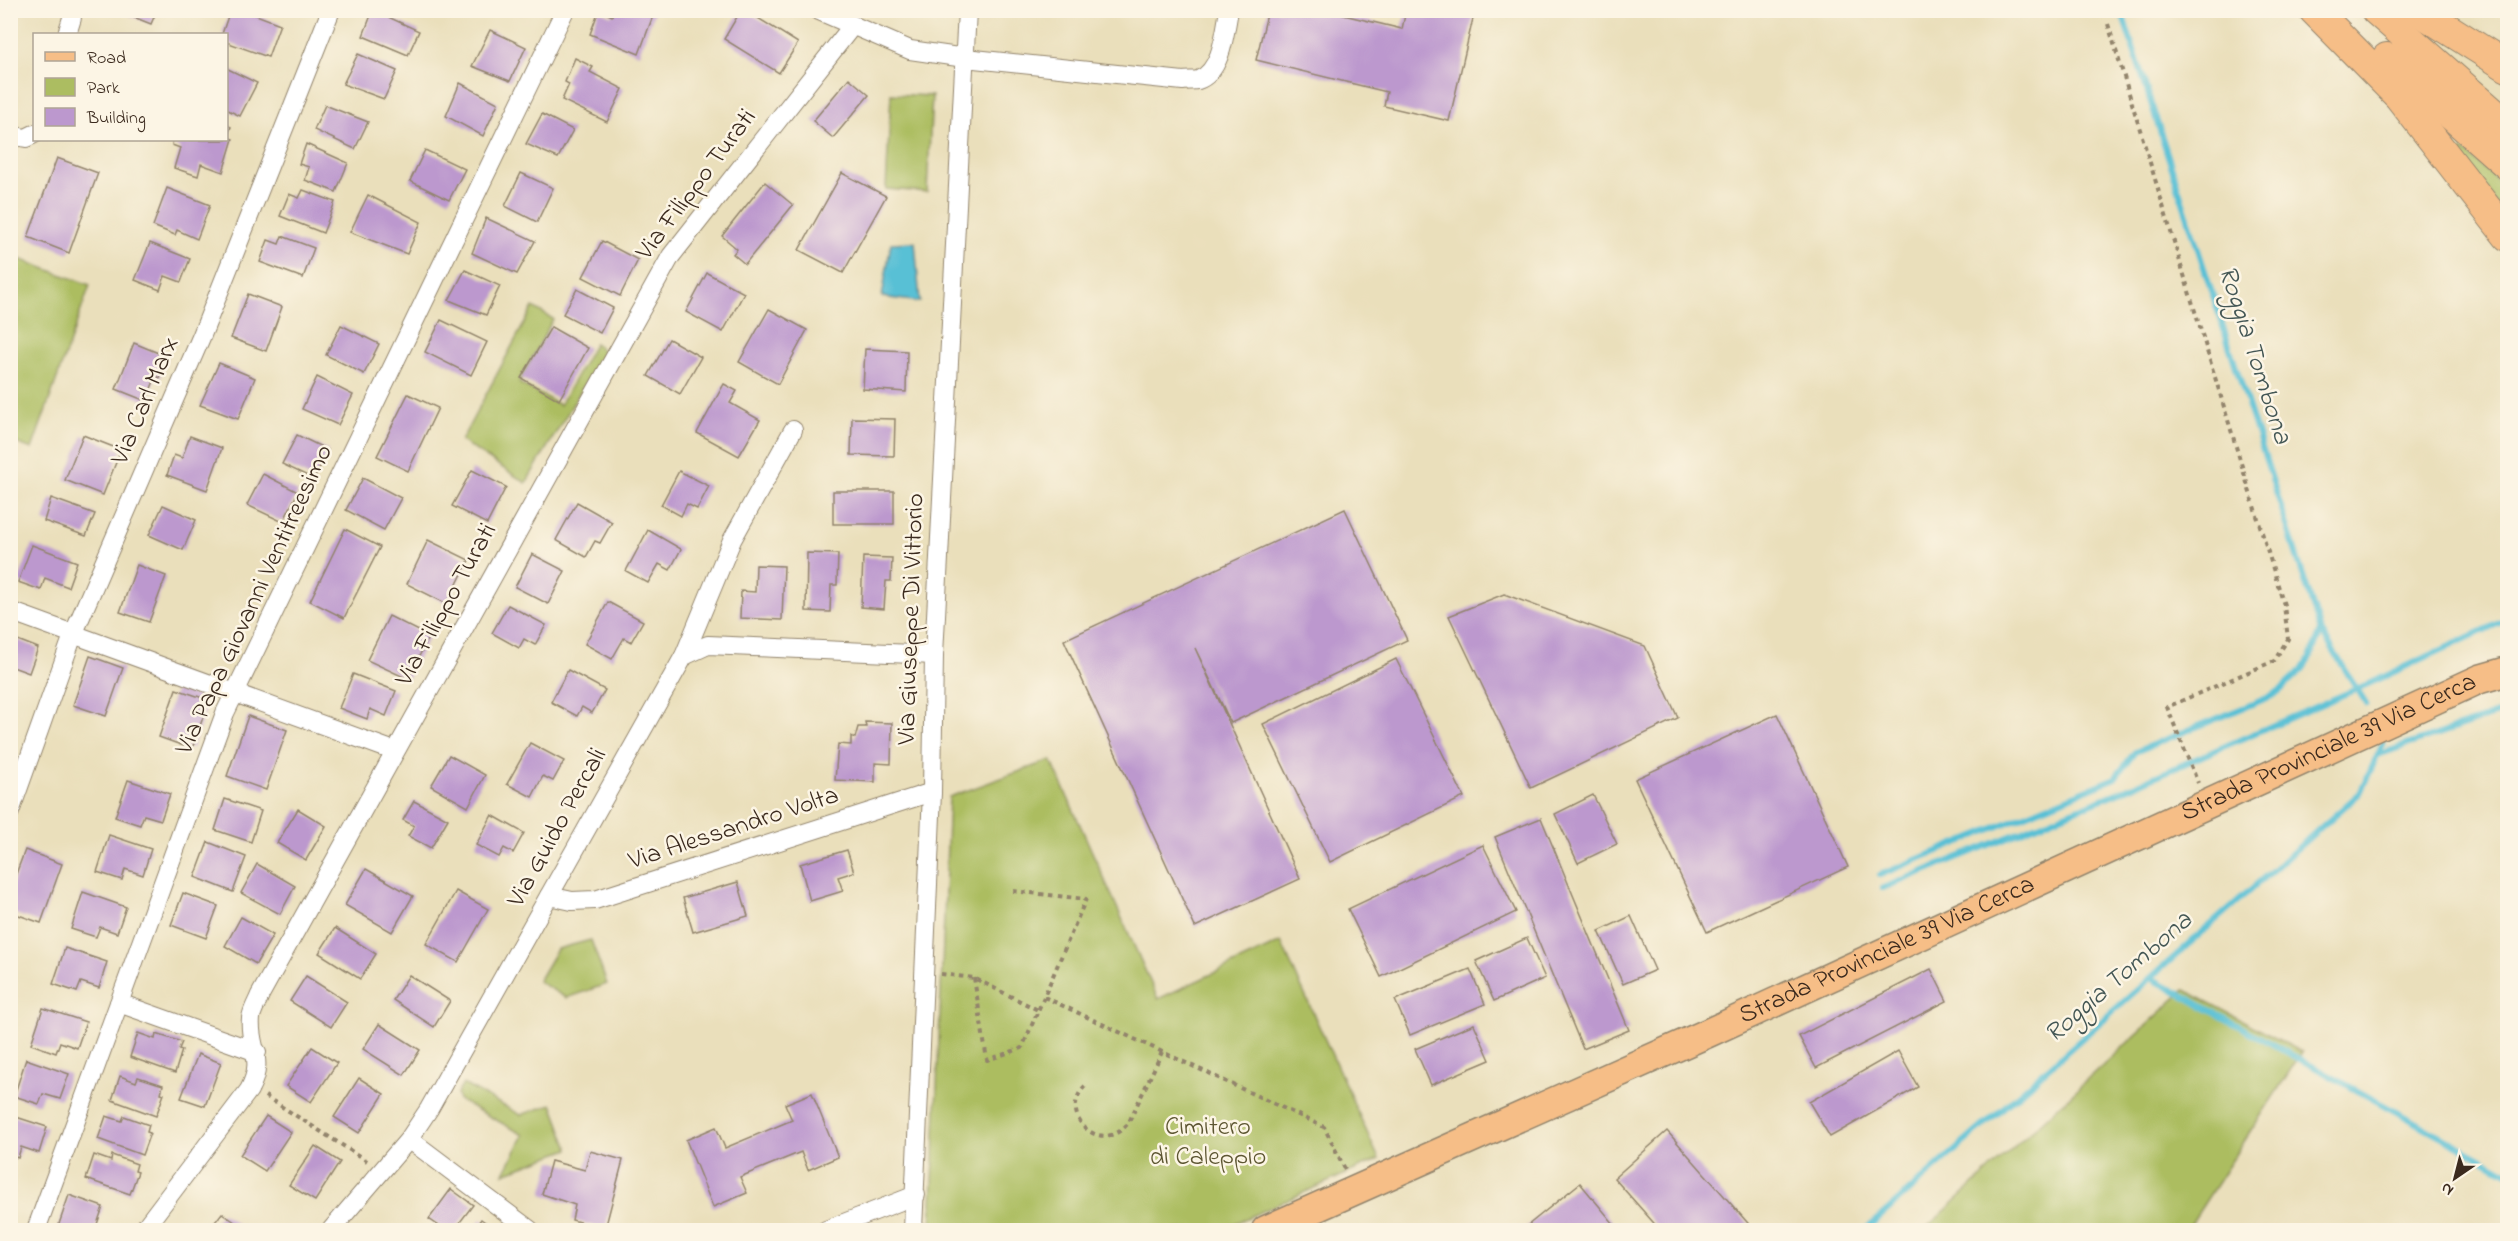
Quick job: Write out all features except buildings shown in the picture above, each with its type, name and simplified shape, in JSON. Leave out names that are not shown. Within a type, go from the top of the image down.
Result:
[{"type":"highway","points":[[2314,10],[2399,96],[2508,236]]},
{"type":"highway","points":[[2333,10],[2508,165]]},
{"type":"highway","points":[[2376,10],[2508,126]]},
{"type":"highway","points":[[2418,10],[2508,67]]},
{"type":"main road","name":"Strada Provinciale 39 Via Cerca","points":[[1266,1230],[1708,1033],[2480,679],[2508,670]]},
{"type":"street","name":"Via Carl Marx","points":[[10,812],[73,635],[202,334],[331,10]]},
{"type":"street","name":"Via Papa Giovanni Ventitreesimo","points":[[36,1230],[234,694],[565,10]]},
{"type":"street","points":[[817,10],[910,50],[1183,81],[1198,80],[1208,73],[1216,62],[1229,10]]},
{"type":"street","name":"Via Giuseppe Di Vittorio","points":[[913,1230],[932,792],[934,655],[967,10]]},
{"type":"street","name":"Via Filippo Turati","points":[[143,1230],[249,1090],[258,1066],[251,1016],[260,995],[671,256],[853,25]]},
{"type":"street","points":[[10,135],[26,138],[33,134]]},
{"type":"street","name":"Via Guido Percali","points":[[332,1230],[409,1139],[429,1109],[684,656],[732,540],[793,430]]},
{"type":"street","points":[[10,611],[394,751]]},
{"type":"street","points":[[684,656],[708,645],[934,655]]},
{"type":"street","name":"Via Alessandro Volta","points":[[549,896],[572,901],[598,899],[932,792]]},
{"type":"street","points":[[119,1003],[257,1052]]},
{"type":"street","points":[[409,1139],[530,1230]]},
{"type":"street","points":[[826,1230],[915,1195]]},
{"type":"path","points":[[2108,24],[2284,605],[2288,639],[2274,661],[2167,707],[2192,769]]},
{"type":"path","points":[[974,978],[987,1060],[1022,1048],[1086,899],[1013,891]]},
{"type":"path","points":[[925,972],[974,978],[1038,1010]]},
{"type":"path","points":[[1044,997],[1324,1127],[1356,1190]]},
{"type":"path","points":[[1085,1086],[1076,1099],[1076,1112],[1082,1125],[1090,1132],[1102,1137],[1113,1136],[1122,1131],[1129,1122],[1162,1052]]},
{"type":"path","points":[[263,1095],[368,1162]]},
{"type":"green space","points":[[891,94],[932,96],[927,192],[886,189]]},
{"type":"green space","points":[[2464,150],[2507,189],[2507,220],[2456,153]]},
{"type":"green space","points":[[11,256],[90,285],[32,449],[11,441]]},
{"type":"green space","points":[[533,307],[553,319],[519,383],[560,405],[595,343],[604,352],[526,483],[461,441]]},
{"type":"green space","name":"Cimitero di Caleppio","points":[[1051,760],[1158,999],[1281,942],[1379,1159],[1220,1230],[931,1230],[949,797]]},
{"type":"green space","points":[[591,940],[607,984],[566,998],[538,981],[557,949]]},
{"type":"green space","points":[[2185,990],[2302,1052],[2187,1230],[1924,1230]]},
{"type":"green space","points":[[463,1084],[521,1115],[552,1104],[569,1149],[504,1173],[524,1135],[459,1100],[457,1094]]},
{"type":"water","points":[[915,242],[920,302],[882,297],[891,243]]},
{"type":"waterway","name":"Roggia Tombona","points":[[2121,10],[2321,631],[2366,703]]},
{"type":"waterway","points":[[1883,888],[2122,791],[2377,680],[2508,619]]},
{"type":"waterway","points":[[1880,875],[2115,778],[2135,752],[2272,696],[2302,670],[2310,658],[2321,631]]},
{"type":"waterway","points":[[2378,755],[2508,710]]},
{"type":"waterway","name":"Roggia Tombona","points":[[1865,1230],[2360,793],[2383,744]]},
{"type":"waterway","points":[[2151,978],[2508,1173]]}]
